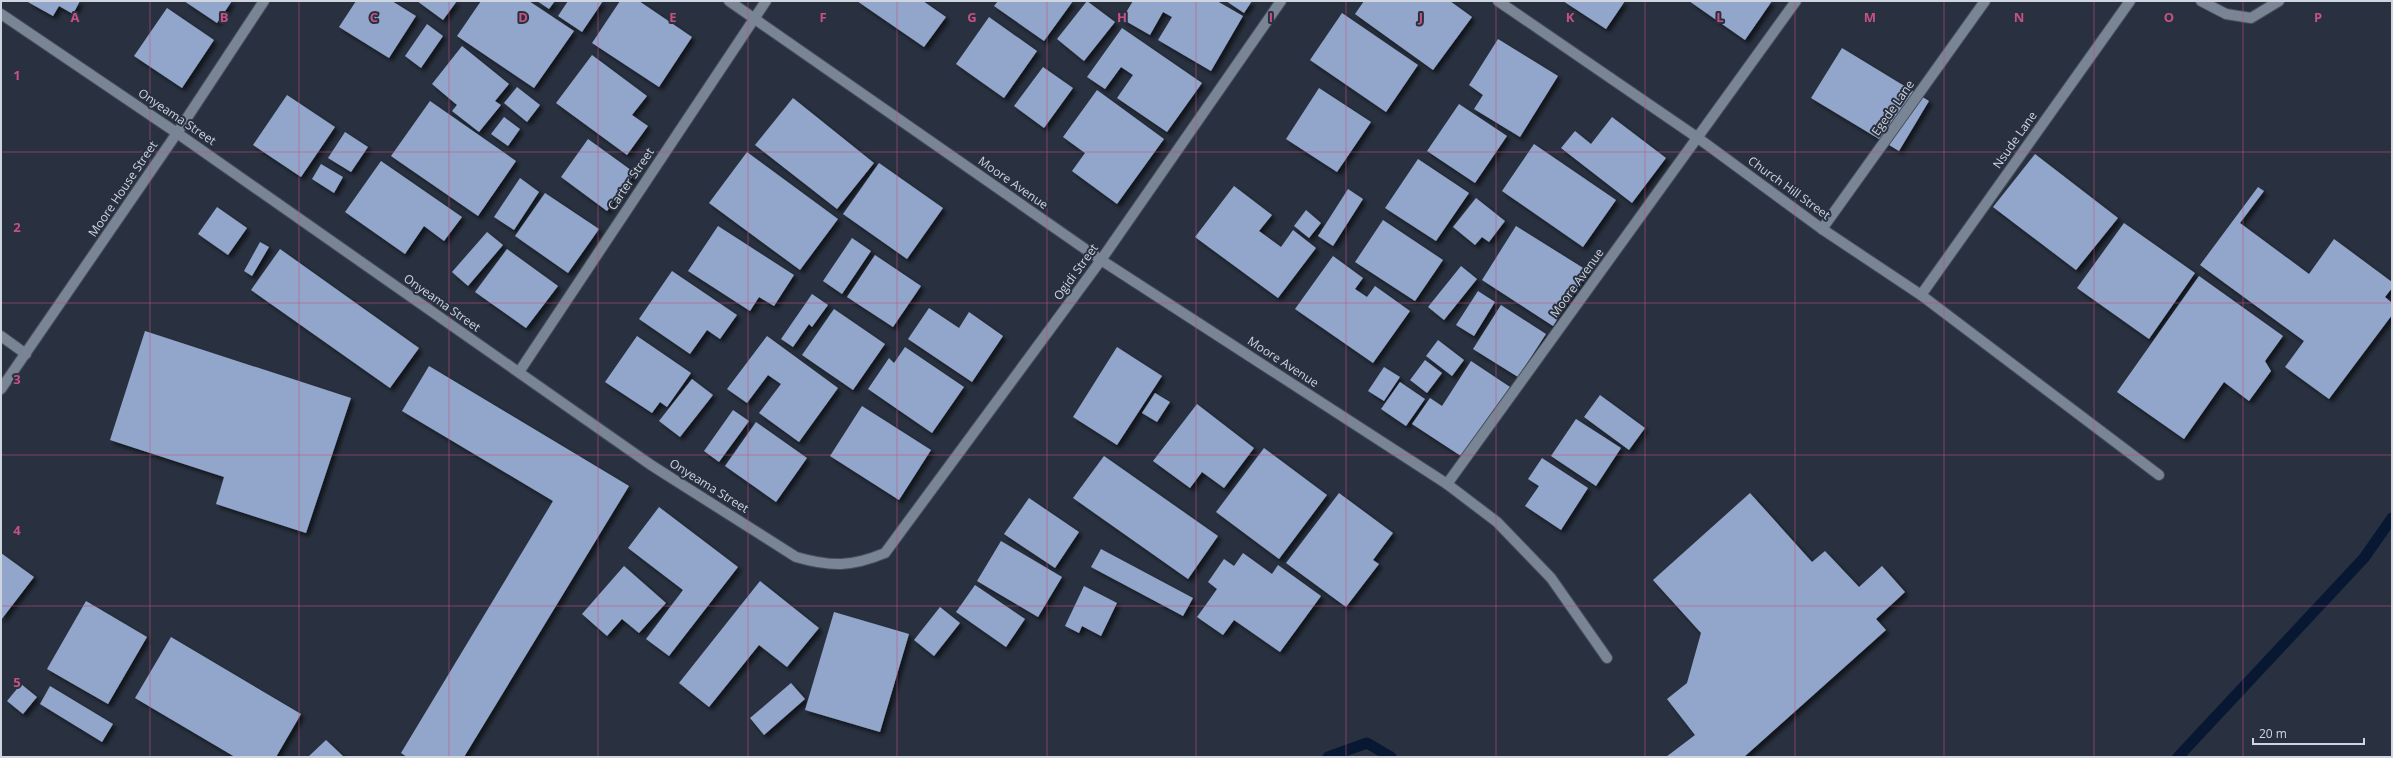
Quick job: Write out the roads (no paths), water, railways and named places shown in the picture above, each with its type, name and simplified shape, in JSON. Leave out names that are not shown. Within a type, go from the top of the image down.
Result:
[{"type":"street","name":"Moore House Street","points":[[1,389],[177,132],[264,1]]},
{"type":"street","points":[[729,1],[752,19]]},
{"type":"street","name":"Carter Street","points":[[519,372],[752,19],[766,1]]},
{"type":"street","name":"Ogidi Street","points":[[885,553],[1101,260],[1281,1]]},
{"type":"street","name":"Church Hill Street","points":[[1498,1],[1698,138],[1822,229],[1921,295],[2159,475]]},
{"type":"street","name":"Moore Avenue","points":[[752,19],[1101,260],[1447,484],[1796,1]]},
{"type":"street","name":"Egede Lane","points":[[1822,229],[1985,1]]},
{"type":"street","name":"Nsude Lane","points":[[1921,295],[2130,1]]},
{"type":"street","points":[[2201,1],[2226,14],[2251,18],[2279,1]]},
{"type":"street","name":"Onyeama Street","points":[[1,14],[177,132],[651,465],[796,557],[819,563],[843,565],[866,561],[885,553]]},
{"type":"street","points":[[1,336],[26,354]]},
{"type":"street","points":[[1447,484],[1497,522],[1551,578],[1607,658]]},
{"type":"waterway","points":[[2178,757],[2364,558],[2392,518]]},
{"type":"waterway","points":[[1328,757],[1367,743],[1391,757]]}]
